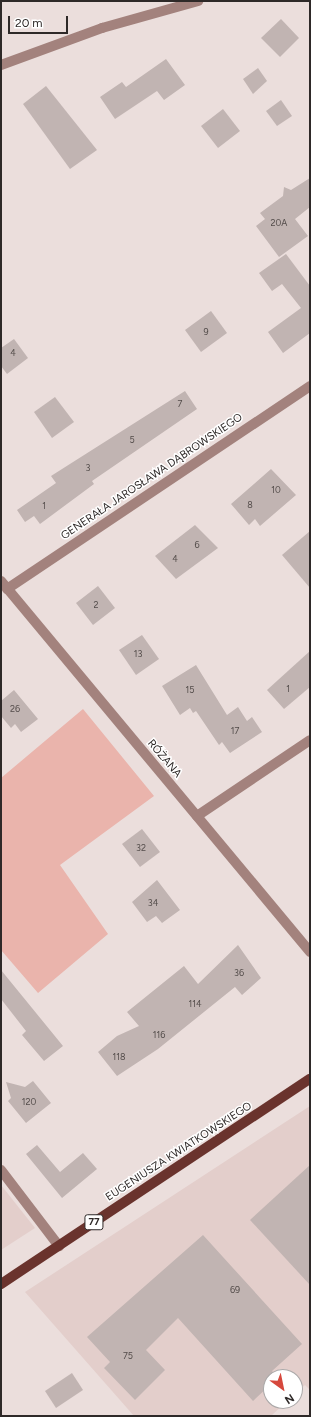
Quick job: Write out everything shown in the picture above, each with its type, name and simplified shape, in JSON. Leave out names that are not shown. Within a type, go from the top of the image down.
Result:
[{"type":"main road","name":"EUGENIUSZA KWIATKOWSKIEGO","points":[[1,1284],[310,1079]]},
{"type":"street","points":[[1,65],[102,28],[198,1]]},
{"type":"street","name":"GENERAŁA JAROSŁAWA DĄBROWSKIEGO","points":[[4,585],[310,386]]},
{"type":"street","name":"RÓŻANA","points":[[4,585],[310,952]]},
{"type":"street","points":[[197,816],[310,740]]},
{"type":"street","points":[[1,1170],[60,1246]]},
{"type":"shaded area","points":[[83,709],[154,796],[60,865],[108,934],[38,993],[1,950],[1,778]]},
{"type":"shaded area","points":[[310,1106],[310,1390],[305,1385],[303,1387],[303,1369],[263,1369],[263,1409],[278,1409],[271,1416],[134,1416],[25,1292]]},
{"type":"shaded area","points":[[1,1185],[35,1228],[1,1250]]},
{"type":"building","points":[[281,19],[299,38],[280,57],[261,38]]},
{"type":"building","points":[[166,59],[185,85],[164,100],[157,91],[115,119],[100,97],[122,82],[126,87]]},
{"type":"building","points":[[258,68],[267,81],[253,94],[243,79]]},
{"type":"building","points":[[46,86],[97,150],[70,169],[23,104]]},
{"type":"building","points":[[281,100],[292,116],[277,126],[266,111]]},
{"type":"building","points":[[223,109],[240,131],[218,148],[201,126]]},
{"type":"building","points":[[310,178],[310,207],[295,219],[308,236],[279,257],[256,226],[265,219],[260,213],[283,196],[284,187],[291,190]]},
{"type":"building","points":[[286,254],[310,286],[310,333],[283,353],[268,332],[301,308],[282,284],[272,291],[259,273]]},
{"type":"building","points":[[211,311],[227,333],[201,352],[185,330]]},
{"type":"building","points":[[14,339],[28,358],[7,374],[1,366],[1,348]]},
{"type":"building","points":[[185,391],[197,409],[92,481],[94,484],[40,524],[34,516],[25,522],[17,510],[56,483],[51,476]]},
{"type":"building","points":[[55,397],[74,422],[52,438],[34,412]]},
{"type":"building","points":[[271,469],[296,495],[260,526],[255,519],[249,525],[231,504]]},
{"type":"building","points":[[195,525],[218,548],[176,579],[155,556]]},
{"type":"building","points":[[310,531],[310,588],[282,555]]},
{"type":"building","points":[[98,586],[115,608],[93,625],[76,603]]},
{"type":"building","points":[[142,635],[159,659],[136,675],[119,650]]},
{"type":"building","points":[[310,651],[310,687],[284,709],[267,690]]},
{"type":"building","points":[[196,665],[227,715],[238,707],[247,721],[252,717],[262,732],[230,753],[222,742],[219,745],[196,711],[193,713],[190,708],[180,715],[162,686]]},
{"type":"building","points":[[14,690],[38,719],[21,732],[15,724],[11,728],[1,716],[1,701]]},
{"type":"building","points":[[142,829],[160,852],[140,867],[122,844]]},
{"type":"building","points":[[157,880],[180,910],[162,923],[156,916],[147,922],[132,902]]},
{"type":"building","points":[[238,945],[261,978],[242,995],[235,987],[158,1049],[117,1076],[98,1052],[117,1036],[139,1026],[127,1012],[184,966],[198,984]]},
{"type":"building","points":[[1,970],[63,1046],[44,1061],[22,1035],[26,1031],[1,999]]},
{"type":"building","points":[[33,1081],[51,1103],[26,1123],[8,1101],[11,1098],[6,1082],[25,1087]]},
{"type":"building","points":[[37,1145],[60,1172],[83,1153],[97,1169],[62,1198],[26,1154]]},
{"type":"building","points":[[310,1165],[310,1285],[250,1220]]},
{"type":"building","points":[[203,1235],[302,1344],[274,1369],[263,1369],[263,1392],[253,1401],[178,1318],[146,1350],[165,1370],[135,1400],[104,1368],[110,1362],[87,1337]]},
{"type":"building","points":[[72,1373],[83,1390],[56,1408],[45,1391]]}]
